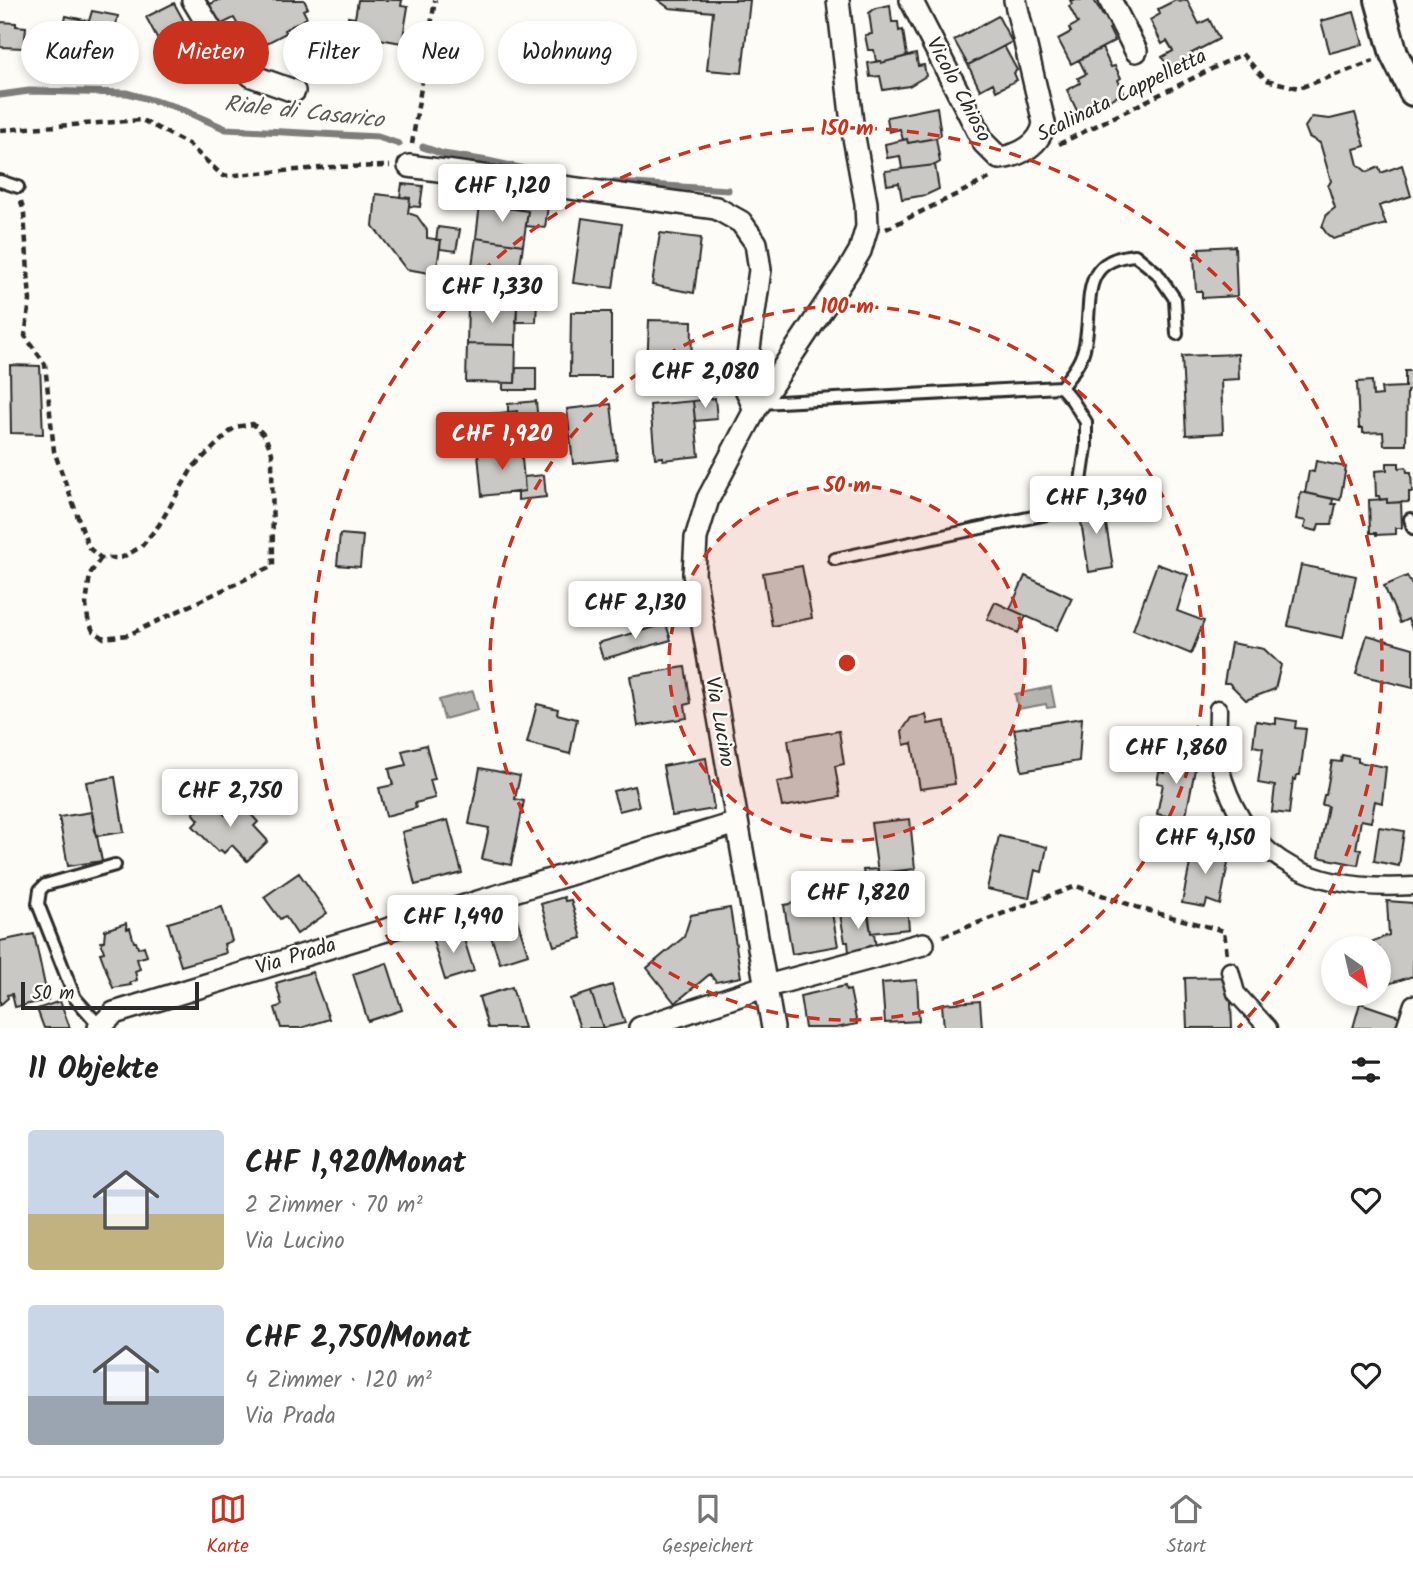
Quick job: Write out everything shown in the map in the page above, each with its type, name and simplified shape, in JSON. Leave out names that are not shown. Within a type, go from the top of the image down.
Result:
[{"type":"street","points":[[193,0],[222,48],[252,76],[294,91]]},
{"type":"street","name":"Via Lucino","points":[[773,1028],[694,574],[696,538],[708,499],[758,406],[850,268],[864,240],[867,227],[866,203],[853,132],[838,0]]},
{"type":"street","name":"Vicolo Chioso","points":[[911,0],[984,143],[999,158],[1006,158],[1027,149],[1038,141],[1043,133],[1044,123],[1015,0]]},
{"type":"street","points":[[1110,0],[1136,51]]},
{"type":"street","points":[[1379,0],[1394,54],[1413,92]]},
{"type":"street","points":[[409,166],[716,208],[741,222],[756,243],[760,270],[744,384],[758,406]]},
{"type":"street","points":[[1218,709],[1219,765],[1234,804],[1259,844],[1294,869],[1340,884],[1413,886]]},
{"type":"street","name":"Via Prada","points":[[99,1027],[114,1013],[737,822]]},
{"type":"street","points":[[640,1028],[767,986],[923,944]]},
{"type":"street","points":[[1230,971],[1236,993],[1268,1028]]},
{"type":"street","points":[[1405,1028],[1413,1003]]},
{"type":"lane","points":[[0,181],[18,187]]},
{"type":"lane","points":[[758,406],[1061,387],[1084,350],[1092,283],[1100,266],[1117,257],[1135,255],[1157,273],[1175,299],[1177,334]]},
{"type":"lane","points":[[835,559],[1061,511],[1080,488],[1087,447],[1086,422],[1061,387]]},
{"type":"lane","name":"Via Prada","points":[[99,1027],[75,998],[38,904],[40,890],[44,886],[115,865]]},
{"type":"path","points":[[0,130],[142,120],[188,144],[223,176],[332,167],[409,166],[435,0]]},
{"type":"path","name":"Scalinata Cappelletta","points":[[1059,144],[1242,54],[1266,80],[1299,88],[1394,54]]},
{"type":"path","points":[[864,240],[998,174]]},
{"type":"path","points":[[18,187],[24,214],[30,300],[24,336],[45,364],[54,451],[89,548],[101,558],[121,558],[141,547],[159,525],[193,467],[235,426],[253,424],[265,436],[272,453],[273,566],[128,635],[104,638],[93,631],[86,605],[90,574],[101,558]]},
{"type":"path","points":[[923,944],[1076,886],[1142,909],[1224,931],[1230,971]]},
{"type":"shaded area","points":[[1051,687],[1055,707],[1047,708],[1046,704],[1018,709],[1015,694]]},
{"type":"shaded area","points":[[473,691],[478,710],[444,719],[439,700]]},
{"type":"building","points":[[218,0],[304,0],[308,8],[303,10],[307,18],[301,21],[283,21],[283,35],[269,42],[269,21],[236,21],[234,18],[215,21],[207,6]]},
{"type":"building","points":[[358,0],[402,0],[401,6],[408,7],[406,21],[397,21],[397,42],[383,40],[383,21],[347,21],[348,17],[355,18]]},
{"type":"building","points":[[658,0],[750,0],[742,73],[707,70],[713,12],[669,8]]},
{"type":"building","points":[[1070,0],[1094,0],[1103,16],[1107,14],[1113,27],[1109,29],[1115,41],[1071,64],[1058,39],[1071,32],[1069,28],[1078,23],[1069,6],[1072,4]]},
{"type":"building","points":[[1176,0],[1187,0],[1199,24],[1209,19],[1219,39],[1190,54],[1193,60],[1170,72],[1162,57],[1173,51],[1167,41],[1162,44],[1150,20],[1160,14],[1158,9]]},
{"type":"building","points":[[174,3],[184,21],[153,21],[153,30],[146,17]]},
{"type":"building","points":[[890,5],[892,22],[898,22],[899,31],[903,30],[907,56],[881,63],[876,61],[874,50],[868,50],[865,35],[872,34],[869,13],[876,8]]},
{"type":"building","points":[[92,11],[118,16],[117,21],[89,21]]},
{"type":"building","points":[[1354,12],[1363,44],[1330,53],[1321,21]]},
{"type":"building","points":[[66,16],[89,21],[65,21]]},
{"type":"building","points":[[998,16],[1012,42],[968,65],[954,40]]},
{"type":"building","points":[[0,22],[16,23],[16,26],[21,26],[21,48],[0,47]]},
{"type":"building","points":[[1004,46],[1017,70],[1014,73],[1017,80],[996,91],[993,83],[980,90],[968,65]]},
{"type":"building","points":[[1102,48],[1111,67],[1115,66],[1121,78],[1118,80],[1124,93],[1079,115],[1067,90],[1080,83],[1078,78],[1086,74],[1079,60]]},
{"type":"building","points":[[916,54],[918,66],[924,65],[926,76],[909,86],[883,90],[880,76],[870,77],[868,63],[881,63]]},
{"type":"building","points":[[937,107],[941,135],[936,138],[908,143],[907,139],[903,140],[900,129],[889,132],[887,117]]},
{"type":"building","points":[[1355,113],[1365,146],[1354,149],[1358,165],[1367,172],[1379,167],[1381,173],[1402,165],[1411,196],[1379,206],[1386,224],[1333,239],[1322,227],[1327,214],[1335,208],[1328,186],[1331,181],[1320,143],[1309,137],[1305,127],[1312,117],[1330,119]]},
{"type":"building","points":[[936,138],[940,162],[935,165],[902,169],[900,156],[887,158],[885,144],[907,139],[908,143]]},
{"type":"building","points":[[935,165],[939,189],[926,195],[902,199],[899,183],[887,185],[885,171]]},
{"type":"building","points":[[402,184],[423,186],[420,207],[409,206],[410,198],[400,197]]},
{"type":"building","points":[[376,194],[410,198],[408,213],[417,216],[427,230],[427,238],[441,240],[436,274],[406,269],[373,226]]},
{"type":"building","points":[[518,203],[548,206],[545,228],[526,226],[528,211],[517,209]]},
{"type":"building","points":[[480,204],[528,211],[523,245],[476,238]]},
{"type":"building","points":[[582,218],[622,224],[613,288],[573,283]]},
{"type":"building","points":[[438,227],[460,230],[456,251],[440,249],[441,240],[436,240]]},
{"type":"building","points":[[660,233],[701,238],[694,293],[652,285]]},
{"type":"building","points":[[476,238],[523,245],[518,280],[471,273]]},
{"type":"building","points":[[1235,246],[1237,296],[1202,298],[1202,291],[1196,291],[1194,256],[1200,256],[1199,248]]},
{"type":"building","points":[[520,265],[540,268],[537,290],[508,286],[509,279],[518,280]]},
{"type":"building","points":[[508,300],[537,301],[536,322],[516,322],[517,306],[508,305]]},
{"type":"building","points":[[468,305],[517,306],[516,345],[467,344]]},
{"type":"building","points":[[571,312],[611,312],[611,377],[570,377]]},
{"type":"building","points":[[649,320],[692,321],[691,375],[656,374],[656,371],[647,371]]},
{"type":"building","points":[[467,344],[516,345],[515,383],[466,382]]},
{"type":"building","points":[[1238,354],[1239,379],[1221,380],[1223,433],[1186,435],[1182,356]]},
{"type":"building","points":[[693,355],[715,355],[714,376],[693,376]]},
{"type":"building","points":[[10,365],[40,366],[43,434],[11,433]]},
{"type":"building","points":[[516,368],[536,368],[536,390],[503,390],[503,383],[515,383]]},
{"type":"building","points":[[1405,371],[1413,371],[1413,390],[1407,391],[1406,445],[1384,445],[1383,432],[1363,433],[1363,428],[1359,428],[1357,382],[1372,381],[1373,396],[1382,395],[1381,388],[1405,387]]},
{"type":"building","points":[[715,398],[717,419],[695,421],[693,401]]},
{"type":"building","points":[[536,401],[538,423],[518,425],[517,411],[508,412],[508,404]]},
{"type":"building","points":[[693,401],[699,456],[663,460],[663,457],[655,458],[650,405]]},
{"type":"building","points":[[611,404],[617,459],[573,464],[567,409]]},
{"type":"building","points":[[517,411],[521,448],[478,454],[473,416]]},
{"type":"building","points":[[521,448],[525,491],[482,496],[478,454]]},
{"type":"building","points":[[1316,461],[1346,467],[1340,500],[1305,493],[1309,471],[1314,472]]},
{"type":"building","points":[[1387,463],[1399,463],[1399,468],[1406,467],[1407,472],[1411,472],[1412,492],[1409,492],[1409,502],[1387,503],[1387,499],[1380,500],[1379,496],[1376,496],[1375,471],[1387,470]]},
{"type":"building","points":[[544,475],[546,497],[518,500],[518,492],[525,491],[524,477]]},
{"type":"building","points":[[1301,492],[1333,499],[1332,504],[1336,504],[1332,524],[1319,524],[1317,531],[1304,528],[1306,521],[1296,519]]},
{"type":"building","points":[[1102,499],[1113,568],[1089,572],[1078,503]]},
{"type":"building","points":[[1387,499],[1387,503],[1401,502],[1402,528],[1396,528],[1396,534],[1370,533],[1369,500]]},
{"type":"building","points":[[340,534],[363,536],[360,567],[337,565]]},
{"type":"building","points":[[1157,564],[1188,575],[1177,611],[1204,621],[1191,654],[1133,630]]},
{"type":"building","points":[[1301,565],[1356,576],[1343,638],[1288,626]]},
{"type":"building","points":[[802,566],[812,618],[772,626],[763,573]]},
{"type":"building","points":[[1025,576],[1072,598],[1057,630],[1010,609]]},
{"type":"building","points":[[1407,576],[1413,587],[1413,631],[1408,619],[1400,623],[1384,586]]},
{"type":"building","points":[[995,602],[1026,616],[1018,633],[987,619]]},
{"type":"building","points":[[666,624],[671,640],[603,659],[598,643]]},
{"type":"building","points":[[1367,635],[1413,648],[1413,688],[1356,674]]},
{"type":"building","points":[[1231,643],[1264,649],[1281,665],[1275,689],[1246,700],[1229,683],[1224,683]]},
{"type":"building","points":[[685,667],[691,703],[685,705],[687,718],[638,726],[630,676]]},
{"type":"building","points":[[537,704],[558,709],[557,714],[577,719],[570,754],[527,743]]},
{"type":"building","points":[[926,715],[928,724],[945,721],[955,784],[920,789],[912,743],[904,745],[902,731],[911,718]]},
{"type":"building","points":[[1082,718],[1079,761],[1022,771],[1014,729]]},
{"type":"building","points":[[1276,718],[1296,721],[1295,728],[1306,729],[1300,775],[1297,775],[1296,780],[1293,779],[1289,814],[1272,812],[1275,786],[1258,783],[1263,748],[1253,746],[1256,721],[1276,724]]},
{"type":"building","points":[[839,731],[844,764],[835,766],[840,797],[782,807],[777,782],[794,779],[788,740]]},
{"type":"building","points":[[426,745],[435,779],[430,780],[435,798],[415,803],[416,808],[386,816],[379,788],[393,785],[389,769],[406,765],[402,751]]},
{"type":"building","points":[[1175,754],[1197,759],[1185,820],[1157,814],[1163,784],[1157,783],[1159,772],[1165,773],[1168,756],[1174,757]]},
{"type":"building","points":[[1342,755],[1358,758],[1358,762],[1386,767],[1382,803],[1375,801],[1371,822],[1361,820],[1356,849],[1361,850],[1358,865],[1318,857],[1328,806],[1322,805],[1332,761],[1341,762]]},
{"type":"building","points":[[706,758],[714,809],[672,816],[663,766]]},
{"type":"building","points":[[480,768],[520,776],[515,799],[524,801],[511,865],[482,859],[489,828],[469,824]]},
{"type":"building","points":[[115,777],[124,832],[96,836],[86,782]]},
{"type":"building","points":[[634,786],[639,806],[619,811],[613,791]]},
{"type":"building","points":[[211,800],[225,815],[240,802],[258,822],[254,826],[268,841],[247,861],[232,845],[224,853],[221,850],[218,852],[193,826],[199,820],[193,813]]},
{"type":"building","points":[[92,812],[102,861],[68,866],[59,817]]},
{"type":"building","points":[[910,819],[915,869],[878,873],[871,823]]},
{"type":"building","points":[[448,820],[462,873],[415,885],[402,832]]},
{"type":"building","points":[[1379,827],[1404,831],[1399,866],[1374,861]]},
{"type":"building","points":[[999,836],[1047,847],[1042,872],[1035,870],[1029,898],[987,889]]},
{"type":"building","points":[[1195,839],[1209,842],[1207,853],[1229,858],[1220,905],[1207,900],[1205,907],[1182,903]]},
{"type":"building","points":[[878,869],[878,873],[907,870],[911,905],[907,905],[909,929],[871,933],[863,870]]},
{"type":"building","points":[[299,873],[327,913],[297,934],[285,916],[280,919],[264,897]]},
{"type":"building","points":[[564,897],[565,901],[571,900],[582,938],[554,946],[541,904]]},
{"type":"building","points":[[829,897],[838,946],[792,954],[784,905]]},
{"type":"building","points":[[1387,901],[1413,903],[1413,976],[1391,983],[1391,936],[1386,936],[1389,935]]},
{"type":"building","points":[[222,907],[232,941],[224,944],[226,953],[181,966],[168,923]]},
{"type":"building","points":[[730,908],[741,977],[716,982],[710,974],[675,1003],[647,968],[684,937],[691,915]]},
{"type":"building","points":[[867,910],[876,948],[849,952],[840,914]]},
{"type":"building","points":[[509,913],[510,918],[516,916],[528,954],[500,963],[486,921]]},
{"type":"building","points":[[126,923],[134,942],[138,948],[144,946],[147,956],[137,959],[140,969],[135,971],[137,980],[130,983],[131,985],[113,988],[100,953],[104,952],[101,942],[104,941],[105,930]]},
{"type":"building","points":[[455,930],[456,935],[462,933],[474,971],[445,980],[432,938]]},
{"type":"building","points":[[34,934],[48,1000],[15,1007],[12,994],[7,995],[8,998],[0,1005],[0,941]]},
{"type":"building","points":[[387,963],[402,1010],[368,1021],[353,974]]},
{"type":"building","points":[[312,972],[329,1019],[301,1028],[281,1028],[275,1008],[282,1005],[276,983]]},
{"type":"building","points":[[1230,977],[1232,1028],[1187,1028],[1185,978]]},
{"type":"building","points":[[917,980],[919,1021],[885,1023],[882,983]]},
{"type":"building","points":[[612,985],[625,1023],[603,1028],[591,992]]},
{"type":"building","points":[[845,986],[846,991],[850,990],[857,1024],[836,1028],[805,1028],[800,996]]},
{"type":"building","points":[[512,987],[524,1028],[488,1028],[479,997]]},
{"type":"building","points":[[591,992],[603,1028],[580,1028],[570,999]]},
{"type":"building","points":[[60,1001],[70,1028],[44,1028],[37,1009]]},
{"type":"building","points":[[980,1001],[982,1028],[944,1028],[942,1004]]},
{"type":"building","points":[[1359,1006],[1369,1006],[1404,1018],[1401,1028],[1353,1028]]},
{"type":"waterway","name":"Riale di Casarico","points":[[0,95],[29,91],[127,93],[176,107],[226,129],[378,137],[399,144]]},
{"type":"waterway","name":"Riale di Casarico","points":[[423,147],[443,154],[567,178]]},
{"type":"waterway","name":"Riale di Casarico","points":[[603,182],[728,190]]}]
